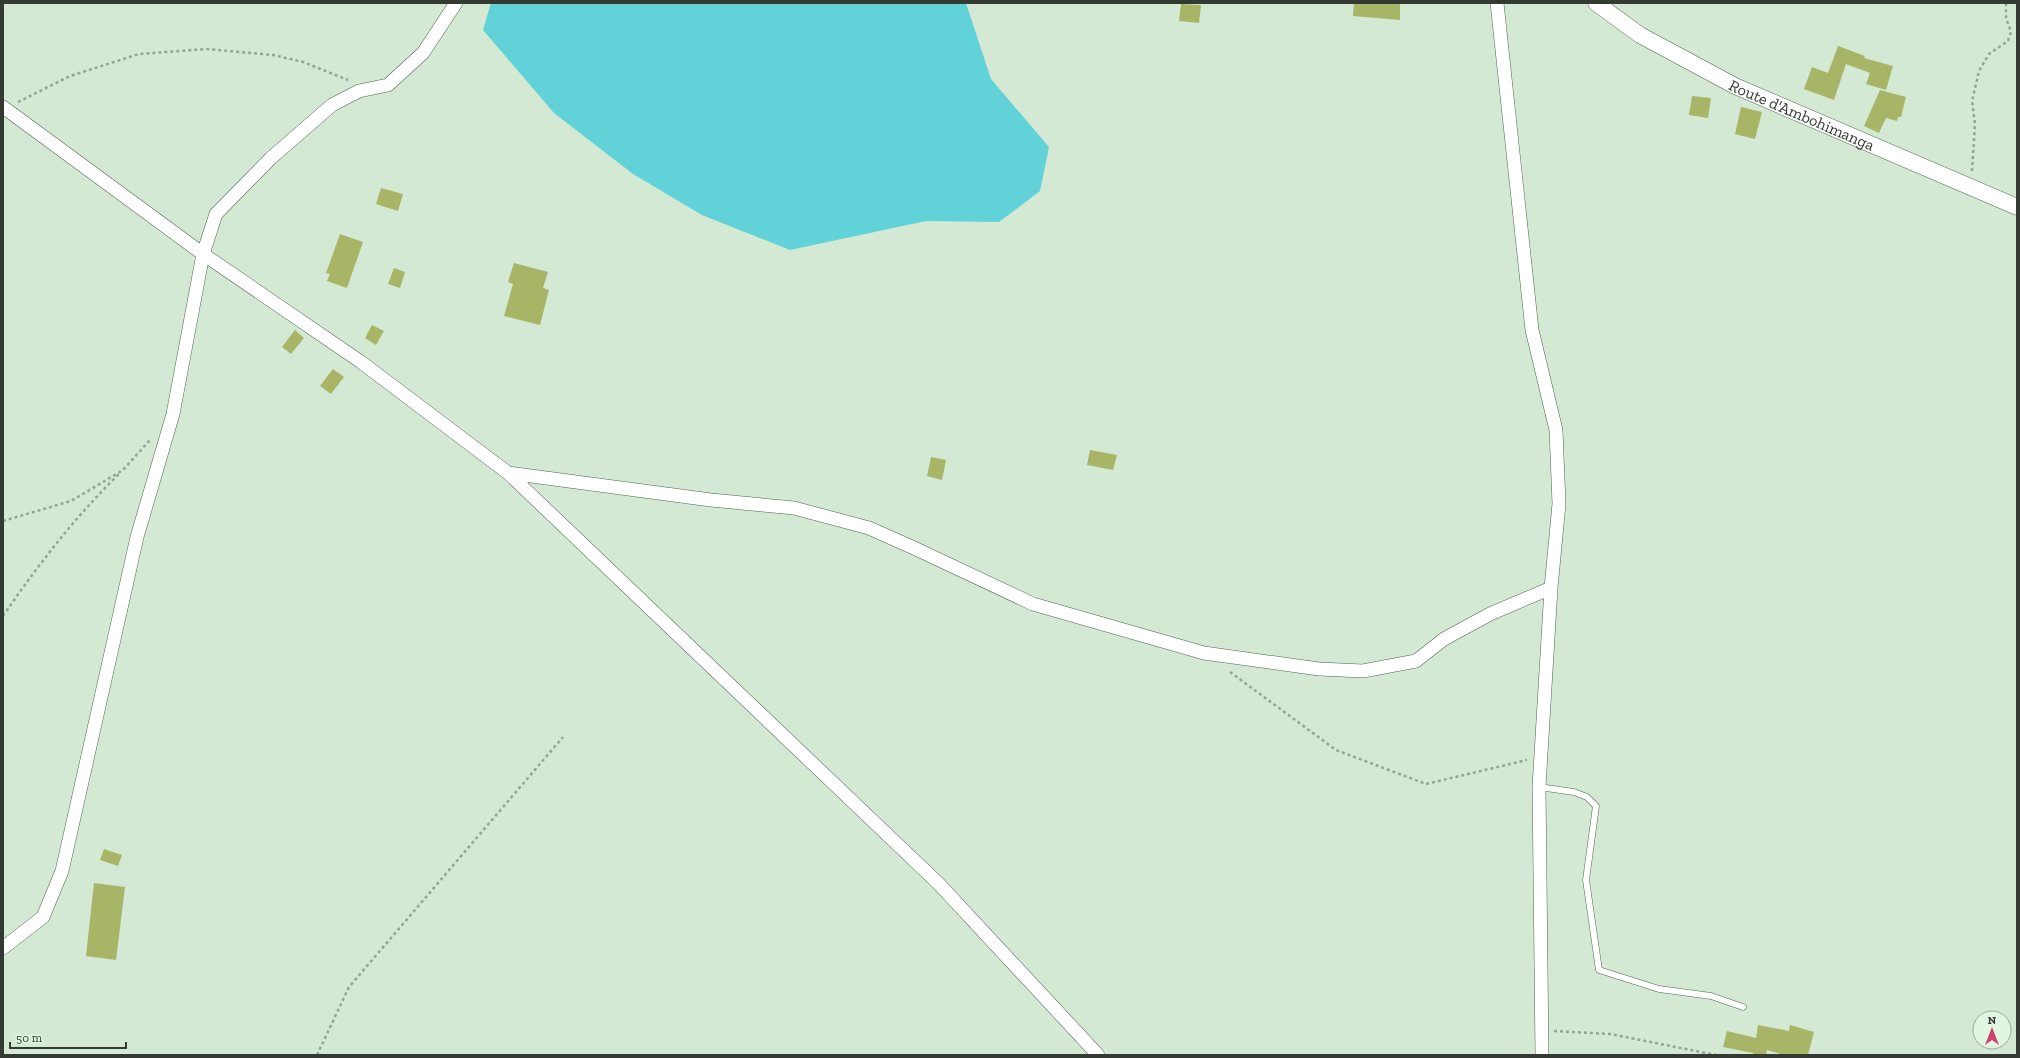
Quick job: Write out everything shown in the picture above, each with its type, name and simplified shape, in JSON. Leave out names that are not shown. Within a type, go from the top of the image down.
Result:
[{"type":"street","points":[[3,948],[43,917],[62,871],[137,537],[173,414],[203,254],[216,214],[270,158],[332,105],[359,91],[388,85],[423,53],[456,3]]},
{"type":"street","points":[[1497,3],[1532,330],[1556,430],[1559,504],[1551,588],[1539,787],[1542,1055]]},
{"type":"street","name":"Route d'Ambohimanga","points":[[1596,3],[1640,35],[1735,86],[2017,207]]},
{"type":"street","points":[[4,107],[203,254],[361,362],[508,473],[939,884],[1098,1055]]},
{"type":"street","points":[[508,473],[711,500],[794,508],[869,528],[1033,604],[1204,653],[1319,669],[1363,671],[1416,661],[1444,639],[1490,614],[1551,588]]},
{"type":"lane","points":[[1539,787],[1587,797],[1596,806],[1586,880],[1599,970],[1659,989],[1711,996],[1743,1007]]},
{"type":"path","points":[[1970,187],[1974,162],[1975,124],[1972,101],[1979,71],[1990,54],[2008,41],[2010,36],[2011,32],[2006,18],[2006,3]]},
{"type":"path","points":[[4,107],[70,76],[139,54],[206,49],[272,55],[303,62],[369,89]]},
{"type":"path","points":[[3,616],[36,569],[79,515],[123,470],[153,436]]},
{"type":"path","points":[[3,521],[71,501],[123,470]]},
{"type":"path","points":[[1229,671],[1336,750],[1426,784],[1542,757]]},
{"type":"path","points":[[317,1055],[349,987],[563,737]]},
{"type":"path","points":[[1542,1030],[1610,1034],[1716,1055]]},
{"type":"water","points":[[491,3],[966,3],[991,79],[1049,147],[1040,191],[999,222],[926,221],[790,250],[702,215],[633,174],[554,113],[483,30]]},
{"type":"building","points":[[1354,3],[1400,3],[1400,20],[1353,16]]},
{"type":"building","points":[[1181,4],[1201,5],[1199,23],[1179,21]]},
{"type":"building","points":[[1838,46],[1865,56],[1864,58],[1893,66],[1886,90],[1866,84],[1870,73],[1846,64],[1834,100],[1804,89],[1812,67],[1828,73]]},
{"type":"building","points":[[1880,90],[1906,97],[1901,117],[1898,117],[1897,121],[1886,118],[1879,133],[1864,126]]},
{"type":"building","points":[[1692,96],[1711,98],[1708,118],[1689,115]]},
{"type":"building","points":[[1741,107],[1762,112],[1755,139],[1735,134]]},
{"type":"building","points":[[381,188],[403,194],[398,211],[376,204]]},
{"type":"building","points":[[340,234],[363,242],[347,288],[327,281],[330,274],[326,273]]},
{"type":"building","points":[[514,263],[548,272],[543,288],[549,290],[540,325],[504,316],[513,284],[508,282]]},
{"type":"building","points":[[394,268],[405,272],[400,288],[388,284]]},
{"type":"building","points":[[372,325],[384,331],[376,345],[365,338]]},
{"type":"building","points":[[295,330],[304,338],[291,354],[282,347]]},
{"type":"building","points":[[333,369],[344,377],[331,394],[320,386]]},
{"type":"building","points":[[1090,450],[1117,455],[1113,470],[1087,465]]},
{"type":"building","points":[[931,457],[946,460],[942,480],[927,476]]},
{"type":"building","points":[[104,849],[122,855],[118,866],[100,860]]},
{"type":"building","points":[[94,883],[125,887],[116,960],[86,956]]},
{"type":"building","points":[[1758,1025],[1789,1031],[1790,1025],[1814,1032],[1808,1055],[1784,1055],[1767,1050],[1766,1055],[1753,1055],[1753,1053],[1723,1047],[1727,1031],[1756,1038]]}]
